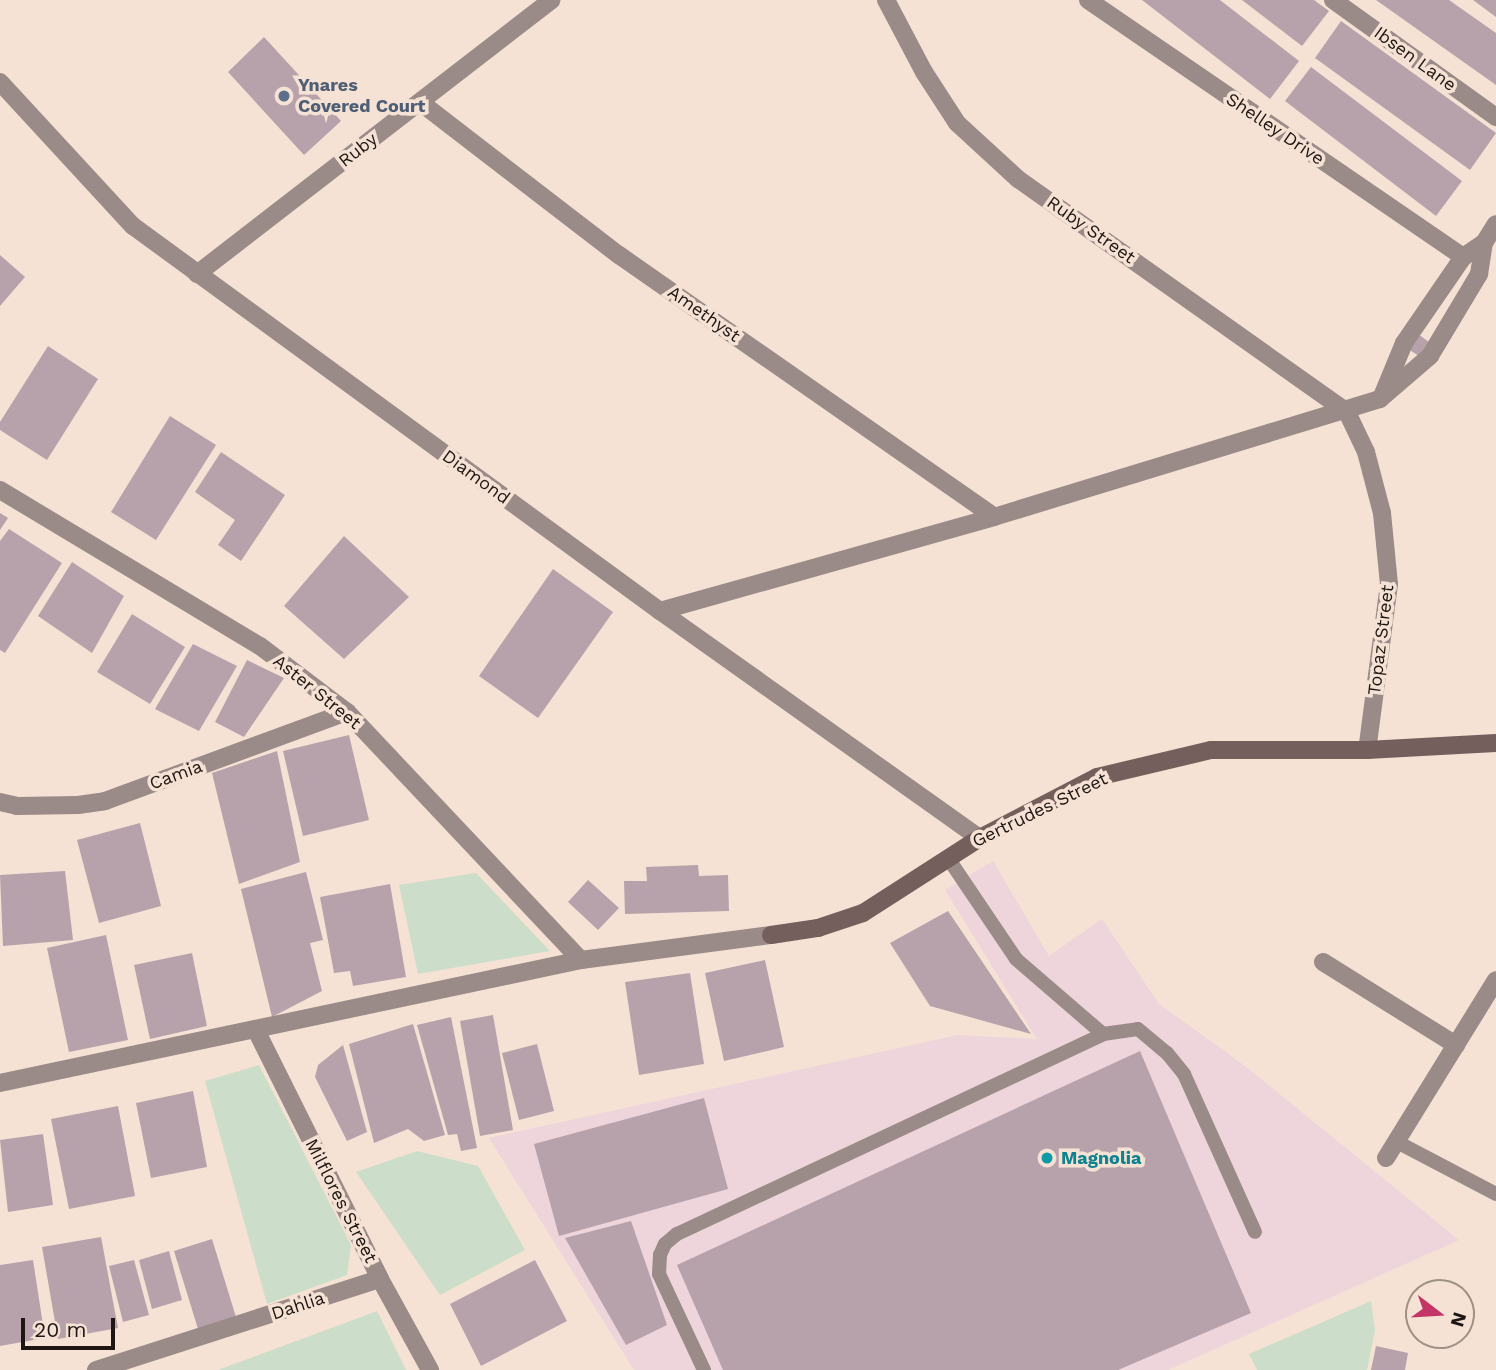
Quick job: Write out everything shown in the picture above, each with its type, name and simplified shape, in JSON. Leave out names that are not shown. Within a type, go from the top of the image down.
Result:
[{"type":"street","name":"Ruby","points":[[197,274],[551,0]]},
{"type":"street","name":"Ruby Street","points":[[886,0],[923,72],[957,123],[1018,178],[1347,412]]},
{"type":"street","name":"Shelley Drive","points":[[1088,0],[1463,257]]},
{"type":"street","name":"Ibsen Lane","points":[[1333,0],[1496,117]]},
{"type":"street","name":"Diamond","points":[[0,82],[133,226],[660,611],[981,838]]},
{"type":"street","name":"Amethyst","points":[[420,102],[619,255],[994,517]]},
{"type":"street","points":[[660,611],[994,517],[1347,412],[1380,399],[1430,356],[1479,274],[1484,243],[1496,224]]},
{"type":"street","points":[[1380,399],[1404,343],[1463,257],[1484,243]]},
{"type":"street","name":"Topaz Street","points":[[1347,412],[1366,452],[1382,513],[1389,584],[1367,750]]},
{"type":"street","name":"Aster Street","points":[[0,490],[260,646],[347,712],[581,960]]},
{"type":"street","name":"Camia","points":[[0,802],[17,806],[78,805],[105,801],[347,712]]},
{"type":"street","name":"Gertrudes Street","points":[[581,960],[818,928],[863,913],[981,838],[1097,777],[1211,750],[1367,750],[1496,743]]},
{"type":"street","points":[[0,1083],[581,960]]},
{"type":"street","points":[[1323,962],[1456,1045]]},
{"type":"street","points":[[1387,1158],[1496,980]]},
{"type":"street","name":"Milflores Street","points":[[256,1030],[380,1279],[430,1370]]},
{"type":"street","name":"Dahlia","points":[[96,1370],[138,1365],[380,1279]]},
{"type":"lane","points":[[948,858],[1016,959],[1103,1034]]},
{"type":"lane","points":[[704,1370],[659,1274],[660,1255],[665,1244],[677,1234],[1103,1034],[1138,1029],[1167,1053],[1184,1074],[1255,1232]]},
{"type":"lane","points":[[1397,1142],[1496,1194]]},
{"type":"shaded area","points":[[993,861],[1049,956],[1102,919],[1159,1004],[1245,1066],[1459,1240],[1168,1370],[634,1370],[489,1138],[958,1035],[1037,1039],[945,890]]},
{"type":"green space","points":[[476,873],[550,951],[418,974],[399,885]]},
{"type":"green space","points":[[259,1065],[351,1245],[347,1275],[267,1304],[205,1081]]},
{"type":"green space","points":[[417,1151],[478,1166],[525,1250],[440,1295],[356,1172]]},
{"type":"green space","points":[[1371,1301],[1375,1330],[1367,1370],[1257,1370],[1249,1354]]},
{"type":"green space","points":[[377,1311],[406,1370],[218,1370]]},
{"type":"building","points":[[1142,0],[1220,0],[1299,61],[1270,99]]},
{"type":"building","points":[[1242,0],[1314,0],[1329,11],[1302,46]]},
{"type":"building","points":[[1376,0],[1449,0],[1496,33],[1496,85]]},
{"type":"building","points":[[1473,0],[1496,0],[1496,17]]},
{"type":"building","points":[[1341,21],[1496,133],[1470,170],[1315,58]]},
{"type":"building","name":"Ynares Covered Court","points":[[264,37],[341,121],[304,155],[228,72]]},
{"type":"building","points":[[1311,67],[1462,181],[1436,216],[1285,101]]},
{"type":"building","points":[[0,255],[25,277],[0,306]]},
{"type":"building","points":[[1418,334],[1429,342],[1419,356],[1408,349]]},
{"type":"building","points":[[48,346],[98,379],[47,460],[0,430],[0,422]]},
{"type":"building","points":[[170,416],[216,445],[156,540],[111,512]]},
{"type":"building","points":[[221,452],[285,495],[241,561],[218,545],[235,520],[195,492]]},
{"type":"building","points":[[0,513],[8,518],[0,530]]},
{"type":"building","points":[[9,529],[62,563],[5,653],[0,650],[0,541]]},
{"type":"building","points":[[344,536],[409,597],[344,659],[284,606]]},
{"type":"building","points":[[72,562],[124,596],[92,653],[38,616]]},
{"type":"building","points":[[553,569],[613,612],[538,718],[479,676]]},
{"type":"building","points":[[132,614],[185,647],[150,704],[97,672]]},
{"type":"building","points":[[193,644],[237,666],[199,731],[155,709]]},
{"type":"building","points":[[247,660],[284,678],[244,737],[215,722]]},
{"type":"building","points":[[349,735],[369,820],[303,836],[283,751]]},
{"type":"building","points":[[277,751],[300,862],[239,884],[212,773]]},
{"type":"building","points":[[140,823],[161,906],[99,923],[77,840]]},
{"type":"building","points":[[698,865],[699,876],[728,875],[729,911],[625,914],[624,881],[647,881],[646,867]]},
{"type":"building","points":[[65,871],[73,940],[3,946],[0,875]]},
{"type":"building","points":[[306,872],[323,940],[310,943],[322,991],[272,1017],[241,889]]},
{"type":"building","points":[[588,880],[619,908],[598,930],[568,902]]},
{"type":"building","points":[[390,884],[406,977],[353,986],[350,971],[334,973],[320,897]]},
{"type":"building","points":[[948,911],[1031,1034],[930,1006],[890,943]]},
{"type":"building","points":[[106,935],[128,1040],[69,1052],[47,948]]},
{"type":"building","points":[[192,953],[207,1026],[150,1039],[134,965]]},
{"type":"building","points":[[765,960],[784,1047],[724,1061],[705,973]]},
{"type":"building","points":[[690,973],[704,1064],[639,1075],[625,982]]},
{"type":"building","points":[[493,1015],[513,1130],[480,1136],[460,1021]]},
{"type":"building","points":[[451,1017],[477,1148],[461,1151],[457,1134],[448,1135],[417,1025]]},
{"type":"building","points":[[413,1024],[445,1135],[424,1141],[408,1129],[374,1143],[349,1044]]},
{"type":"building","points":[[537,1044],[554,1111],[519,1120],[502,1053]]},
{"type":"building","points":[[343,1045],[367,1132],[347,1141],[315,1077],[318,1065]]},
{"type":"building","name":"Magnolia","points":[[1140,1051],[1251,1313],[1118,1370],[723,1370],[677,1265]]},
{"type":"building","points":[[193,1091],[207,1167],[151,1178],[136,1103]]},
{"type":"building","points":[[704,1098],[728,1189],[559,1236],[534,1144]]},
{"type":"building","points":[[118,1106],[135,1196],[69,1209],[51,1119]]},
{"type":"building","points":[[43,1134],[53,1205],[8,1212],[0,1140]]},
{"type":"building","points":[[631,1221],[667,1325],[626,1345],[565,1238]]},
{"type":"building","points":[[101,1237],[118,1328],[58,1339],[42,1247]]},
{"type":"building","points":[[212,1239],[236,1317],[198,1329],[174,1251]]},
{"type":"building","points":[[169,1251],[182,1300],[152,1309],[139,1260]]},
{"type":"building","points":[[33,1260],[45,1338],[0,1346],[0,1265]]},
{"type":"building","points":[[134,1260],[149,1315],[123,1322],[109,1266]]},
{"type":"building","points":[[535,1260],[567,1321],[481,1366],[450,1304]]},
{"type":"building","points":[[1376,1346],[1408,1353],[1405,1370],[1371,1370]]},
{"type":"place","name":"Ynares Covered Court","points":[[284,96]]},
{"type":"place","name":"Magnolia","points":[[1047,1158]]}]
